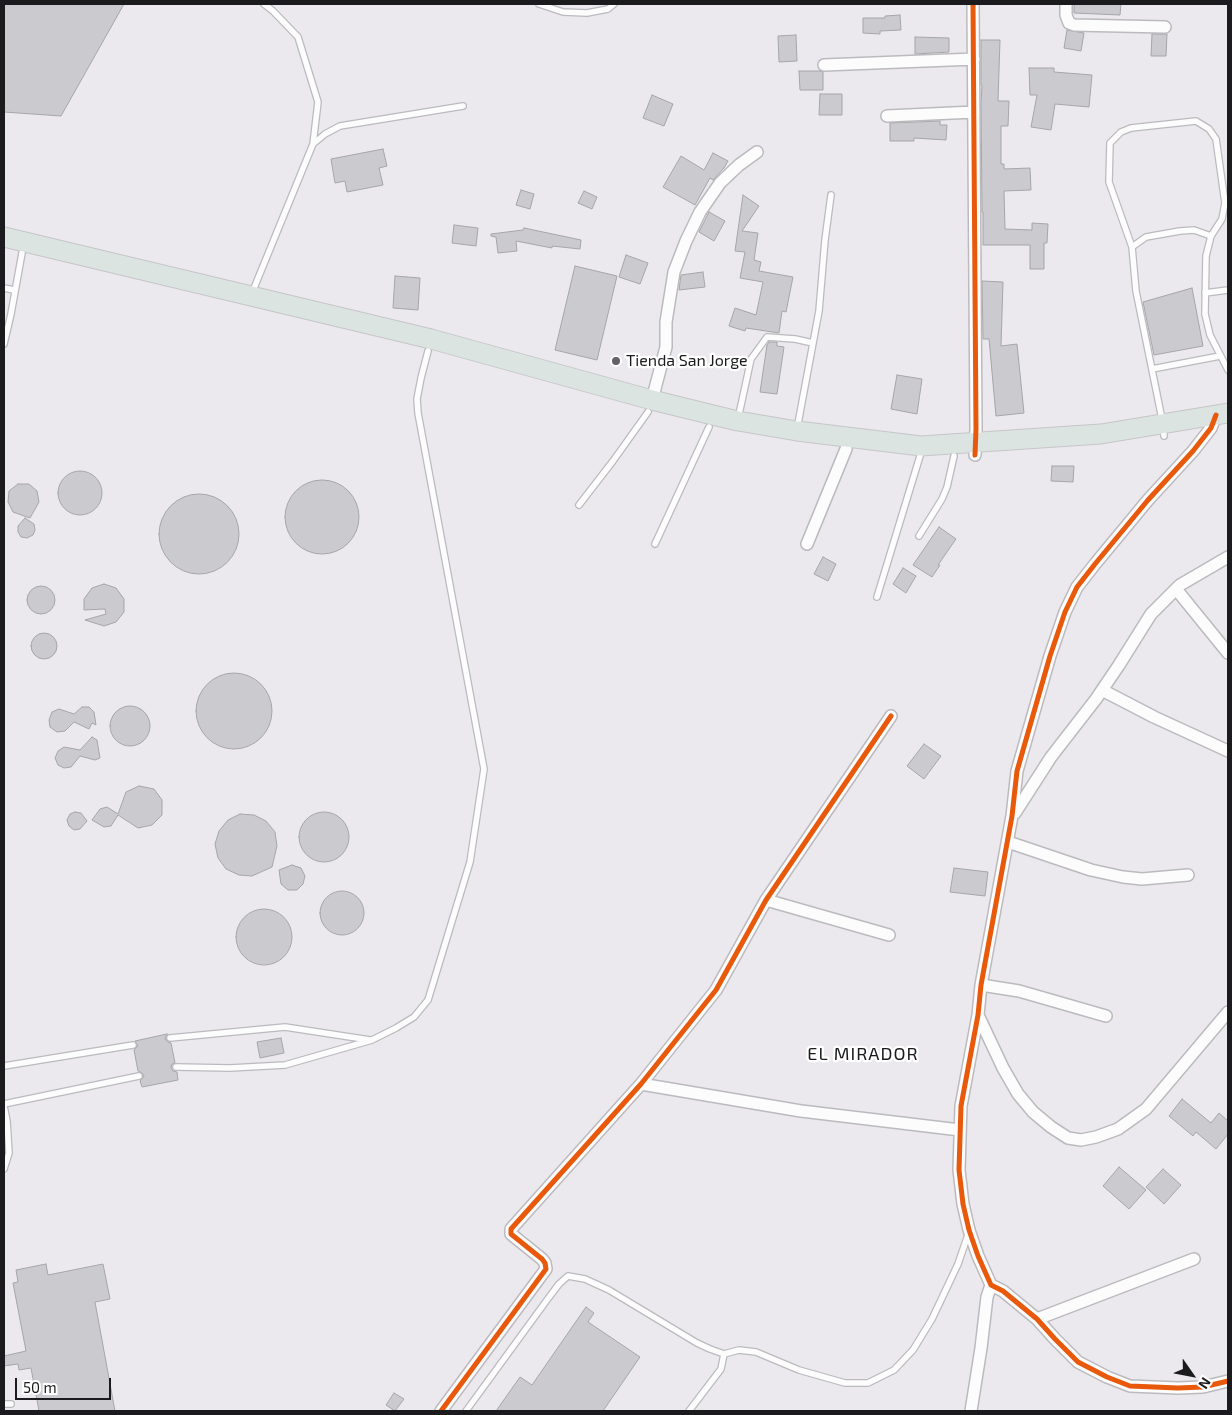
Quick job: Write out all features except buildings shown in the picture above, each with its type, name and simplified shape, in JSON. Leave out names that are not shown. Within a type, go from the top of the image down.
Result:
[{"type":"main road","points":[[4,236],[431,339],[735,433],[786,442],[920,456],[954,456],[975,448]]},
{"type":"main road","points":[[13,251],[650,406],[797,431],[921,446],[975,448],[1101,434],[1164,430],[1221,420]]},
{"type":"street","points":[[973,4],[975,448]]},
{"type":"street","points":[[1066,4],[1066,15],[1069,23],[1074,25],[1165,27]]},
{"type":"street","points":[[824,65],[974,59]]},
{"type":"street","points":[[887,116],[974,112]]},
{"type":"street","points":[[650,406],[666,347],[666,322],[674,272],[686,241],[700,212],[720,183],[739,165],[757,152]]},
{"type":"street","points":[[1221,420],[1136,514],[1095,564],[1077,587],[1065,612],[1050,656],[1017,770],[1008,842],[962,1106],[959,1170],[963,1204],[969,1230],[978,1256],[992,1285],[1003,1291],[1037,1319],[1078,1362],[1130,1386],[1203,1387],[1228,1381]]},
{"type":"street","points":[[807,544],[846,449]]},
{"type":"street","points":[[1012,816],[1051,757],[1102,690],[1150,614],[1176,589],[1191,578],[1228,557]]},
{"type":"street","points":[[1176,589],[1228,654]]},
{"type":"street","points":[[1102,690],[1154,717],[1228,751]]},
{"type":"street","points":[[441,1411],[546,1269],[542,1259],[512,1234],[511,1229],[641,1084],[716,990],[766,900],[891,716]]},
{"type":"street","points":[[1008,842],[1091,870],[1123,877],[1142,879],[1188,875]]},
{"type":"street","points":[[766,900],[889,935]]},
{"type":"street","points":[[982,985],[1019,992],[1106,1016]]},
{"type":"street","points":[[978,1015],[1003,1068],[1018,1094],[1033,1112],[1051,1127],[1068,1138],[1081,1140],[1118,1129],[1146,1109],[1228,1012]]},
{"type":"street","points":[[641,1084],[801,1111],[960,1130]]},
{"type":"street","points":[[1037,1319],[1194,1259]]},
{"type":"street","points":[[971,1411],[987,1297],[992,1285]]},
{"type":"lane","points":[[251,295],[313,144],[318,102],[298,37],[264,4]]},
{"type":"lane","points":[[539,4],[563,12],[587,13],[608,8],[614,4]]},
{"type":"lane","points":[[313,144],[325,134],[340,126],[463,106]]},
{"type":"lane","points":[[1164,430],[1136,291],[1132,247],[1109,182],[1110,143],[1122,132],[1131,128],[1196,121],[1209,129],[1216,139],[1225,203],[1222,219],[1211,236],[1206,256],[1205,314],[1210,335],[1228,370]]},
{"type":"lane","points":[[797,431],[819,310],[831,195]]},
{"type":"lane","points":[[1132,247],[1146,237],[1180,231],[1194,230],[1211,236]]},
{"type":"lane","points":[[4,344],[14,290],[13,251]]},
{"type":"lane","points":[[4,288],[14,290]]},
{"type":"lane","points":[[1205,293],[1228,290]]},
{"type":"lane","points":[[738,421],[751,359],[767,337],[795,339],[813,343]]},
{"type":"lane","points":[[176,1067],[230,1068],[285,1065],[372,1040],[414,1017],[428,1000],[470,862],[484,769],[418,413],[417,399],[420,378],[428,351]]},
{"type":"lane","points":[[1152,369],[1220,356]]},
{"type":"lane","points":[[579,505],[613,462],[650,406]]},
{"type":"lane","points":[[655,544],[709,426]]},
{"type":"lane","points":[[877,597],[920,456]]},
{"type":"lane","points":[[919,536],[942,499],[947,487],[954,456]]},
{"type":"lane","points":[[170,1038],[285,1027],[372,1040]]},
{"type":"lane","points":[[4,1066],[133,1045]]},
{"type":"lane","points":[[4,1169],[9,1153],[4,1105],[139,1076]]},
{"type":"lane","points":[[466,1411],[559,1284],[568,1276],[584,1279],[609,1290],[697,1343],[724,1354],[739,1350],[756,1352],[799,1370],[845,1383],[868,1383],[894,1370],[913,1350],[932,1319],[958,1264],[969,1230]]},
{"type":"lane","points":[[690,1411],[721,1369],[724,1354]]},
{"type":"lane","points":[[4,1404],[11,1404]]},
{"type":"cycle path","points":[[973,4],[975,455]]},
{"type":"cycle path","points":[[1216,415],[1211,428],[1193,451],[1148,500],[1077,587],[1065,612],[1050,656],[1017,771],[1012,816],[961,1106],[959,1170],[963,1204],[969,1230],[991,1285],[1003,1291],[1037,1319],[1078,1362],[1130,1386],[1203,1387],[1228,1381]]},
{"type":"cycle path","points":[[441,1411],[546,1269],[542,1259],[511,1234],[511,1229],[641,1084],[716,990],[766,900],[891,716]]},
{"type":"place","name":"Tienda San Jorge","points":[[616,361]]},
{"type":"district","name":"EL MIRADOR","points":[[863,1054]]}]
